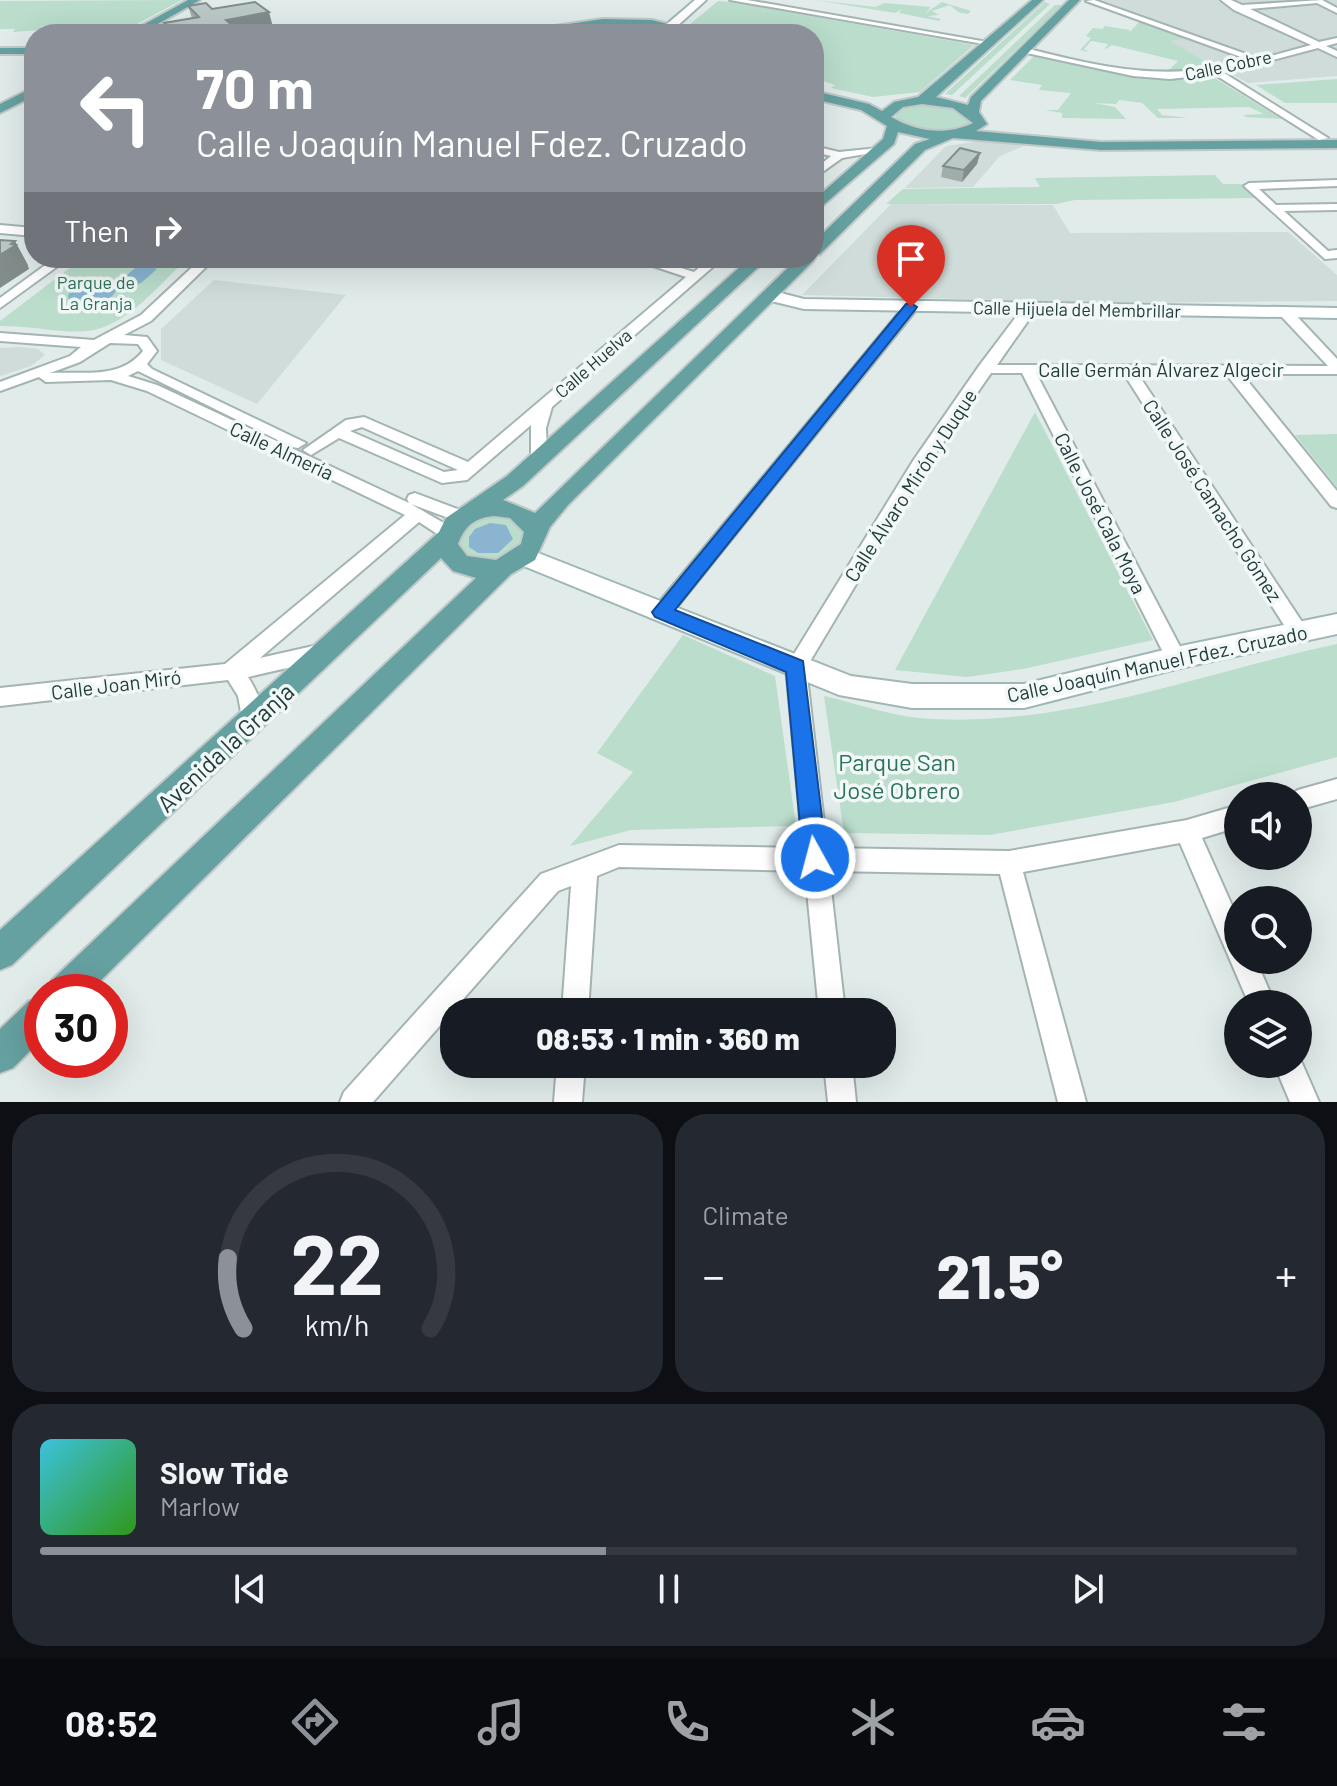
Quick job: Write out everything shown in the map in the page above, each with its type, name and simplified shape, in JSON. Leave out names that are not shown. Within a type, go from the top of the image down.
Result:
[{"type":"main road","points":[[151,24],[195,0]]},
{"type":"main road","points":[[161,24],[205,0]]},
{"type":"main road","points":[[921,100],[935,92],[1038,0]]},
{"type":"main road","points":[[824,241],[920,147],[977,128],[975,100],[1025,50],[1081,1]]},
{"type":"main road","points":[[571,24],[591,21],[639,24]]},
{"type":"main road","points":[[0,52],[24,52]]},
{"type":"main road","points":[[0,102],[24,89]]},
{"type":"main road","points":[[824,94],[862,101],[951,103],[1017,133],[1073,140],[1332,140]]},
{"type":"main road","points":[[824,95],[865,107],[924,135],[1101,146],[1332,140]]},
{"type":"main road","points":[[0,109],[24,96]]},
{"type":"main road","points":[[824,199],[893,135],[889,109],[901,103]]},
{"type":"main road","name":"Avenida la Granja","points":[[0,953],[329,650],[457,525],[500,494],[539,460],[749,268]]},
{"type":"main road","points":[[83,974],[512,562],[531,549],[535,531],[560,500],[797,268]]},
{"type":"main road","points":[[512,562],[476,570],[464,566],[448,553],[457,525],[494,508],[511,509],[526,517],[535,531]]},
{"type":"main road","points":[[0,1055],[24,1032]]},
{"type":"street","points":[[673,24],[701,0]]},
{"type":"street","points":[[734,0],[765,2],[989,43]]},
{"type":"street","points":[[1225,0],[1236,8],[1337,54]]},
{"type":"street","points":[[1236,8],[1317,0],[1337,11]]},
{"type":"street","points":[[1081,1],[1257,60]]},
{"type":"street","name":"Calle Cobre","points":[[1025,50],[1132,74],[1173,76],[1215,71],[1337,40]]},
{"type":"street","points":[[1215,71],[1332,140]]},
{"type":"street","points":[[824,151],[839,155],[878,151]]},
{"type":"street","points":[[824,167],[839,155]]},
{"type":"street","points":[[1337,183],[1249,186],[1325,255],[1337,254]]},
{"type":"street","points":[[1272,208],[1337,207]]},
{"type":"street","points":[[0,229],[24,231]]},
{"type":"street","points":[[0,304],[49,268]]},
{"type":"street","points":[[6,386],[76,358],[146,318],[198,268]]},
{"type":"street","points":[[668,268],[695,276]]},
{"type":"street","name":"Calle Huelva","points":[[311,450],[338,432],[442,478],[461,476],[705,268]]},
{"type":"street","name":"Calle Hijuela del Membrillar","points":[[769,295],[804,304],[1337,313]]},
{"type":"street","points":[[662,612],[911,307]]},
{"type":"street","name":"Calle Álvaro Mirón y Duque","points":[[796,667],[919,465],[1030,308]]},
{"type":"street","points":[[1286,313],[1337,368]]},
{"type":"street","points":[[137,339],[146,318]]},
{"type":"street","points":[[0,337],[99,343],[137,339],[148,345],[150,351],[140,365],[113,376],[80,375],[6,386]]},
{"type":"street","points":[[49,340],[76,358]]},
{"type":"street","points":[[76,358],[74,368],[80,375]]},
{"type":"street","name":"Calle Almería","points":[[140,365],[147,372],[428,506],[457,525]]},
{"type":"street","name":"Calle José Cala Moya","points":[[1026,368],[1176,658]]},
{"type":"street","name":"Calle Germán Álvarez Algecir","points":[[984,369],[1337,368]]},
{"type":"street","name":"Calle José Camacho Gómez","points":[[1128,369],[1298,631]]},
{"type":"street","points":[[1230,369],[1337,502]]},
{"type":"street","name":"Calle Almería","points":[[113,376],[133,379],[417,514],[457,525]]},
{"type":"street","points":[[539,460],[538,428],[547,403]]},
{"type":"street","points":[[252,722],[248,694],[232,670],[417,514]]},
{"type":"street","name":"Calle Joaquín Manuel Fdez. Cruzado","points":[[512,562],[662,612],[849,687],[899,695],[1006,698],[1337,624]]},
{"type":"street","name":"Calle Joan Miró","points":[[0,697],[281,664],[329,650]]},
{"type":"street","points":[[796,667],[830,998]]},
{"type":"street","points":[[1312,796],[1337,789]]},
{"type":"street","points":[[354,1102],[550,882],[585,867],[619,856],[1009,863],[1187,831],[1224,820]]},
{"type":"street","points":[[1187,831],[1224,916]]},
{"type":"street","points":[[1009,863],[1072,1102]]},
{"type":"street","points":[[576,998],[585,867]]},
{"type":"street","points":[[568,1102],[570,1078]]},
{"type":"street","points":[[839,1078],[842,1102]]},
{"type":"street","points":[[1294,1078],[1305,1102]]},
{"type":"shaded area","points":[[1095,0],[1337,0],[1337,76],[1248,83],[1169,41],[1194,35]]},
{"type":"shaded area","points":[[988,140],[1024,146],[1000,156],[973,187],[905,188],[946,146]]},
{"type":"shaded area","points":[[891,204],[1053,205],[1070,233],[1288,232],[1337,275],[1337,301],[1119,303],[802,295]]},
{"type":"shaded area","points":[[214,280],[346,295],[257,404],[161,360],[161,329]]},
{"type":"shaded area","points":[[0,348],[38,349],[45,355],[31,366],[0,376]]},
{"type":"green space","points":[[182,0],[137,24],[24,24],[24,31],[13,32],[15,29],[0,29],[0,1]]},
{"type":"green space","points":[[815,0],[875,7],[885,3],[931,7],[924,14],[942,2],[971,11],[968,14],[958,12],[950,5],[932,11],[939,15],[927,16],[941,19],[939,21],[899,13],[902,9],[895,13]]},
{"type":"green space","points":[[718,1],[732,2],[974,45],[920,92],[873,97],[831,88],[835,85],[824,81],[824,24],[690,24]]},
{"type":"green space","points":[[1045,2],[1050,4],[952,95],[945,94]]},
{"type":"green space","points":[[1055,5],[1062,5],[965,98],[959,96]]},
{"type":"green space","points":[[1140,21],[1187,38],[1170,41],[1213,65],[1167,72],[1178,61],[1112,45],[1104,50],[1108,44],[1091,41],[1084,49],[1089,52],[1080,50],[1091,38],[1086,36],[1093,28],[1102,29],[1105,26],[1130,30],[1129,33]]},
{"type":"green space","points":[[1034,56],[1131,77],[1213,77],[1282,119],[1246,117],[1243,115],[1264,114],[1249,107],[1157,109],[1162,115],[1188,118],[1158,118],[1142,103],[1119,100],[1116,104],[1094,103],[1115,107],[1126,119],[1062,118],[1062,113],[1045,110],[1058,110],[1071,93],[1039,90],[1042,85],[1010,80]]},
{"type":"green space","points":[[1337,79],[1337,103],[1285,103],[1256,85]]},
{"type":"green space","points":[[919,103],[953,107],[971,120],[956,130],[935,132],[896,119],[896,111]]},
{"type":"green space","points":[[1215,175],[1223,184],[1243,184],[1257,198],[1075,200],[1056,204],[886,204],[903,189],[1040,187],[1035,178]]},
{"type":"green space","name":"Parque de La Granja","points":[[70,268],[178,268],[130,313],[103,327],[78,332],[0,326],[0,321]]},
{"type":"green space","points":[[1035,412],[1153,640],[1023,669],[967,677],[895,670]]},
{"type":"green space","points":[[1337,434],[1337,487],[1295,435]]},
{"type":"green space","points":[[496,516],[513,521],[522,530],[524,535],[517,550],[489,562],[463,554],[459,547],[460,533],[475,520]]},
{"type":"green space","points":[[683,635],[775,676],[796,826],[631,830],[570,846],[633,772],[597,753]]},
{"type":"green space","name":"Parque San José Obrero","points":[[1337,644],[1337,757],[1246,782],[1224,782],[1224,788],[1174,802],[990,835],[844,833],[824,696],[919,718],[1025,716],[1130,696]]},
{"type":"water","points":[[135,268],[157,269],[141,283],[116,291],[104,306],[85,310],[70,303],[68,296],[73,285],[89,281],[111,287],[125,282],[127,275]]},
{"type":"water","points":[[490,523],[506,525],[513,539],[498,553],[478,553],[469,547],[469,537],[475,529]]},
{"type":"building","points":[[255,2],[269,12],[226,20],[231,24],[164,23],[199,17],[188,6],[206,3],[212,9]]},
{"type":"building","points":[[960,148],[980,153],[964,170],[943,166]]},
{"type":"building","points":[[0,240],[15,241],[11,244],[16,245],[0,255]]},
{"type":"route","points":[[815,858],[802,756],[796,667],[662,612],[911,307]]}]
